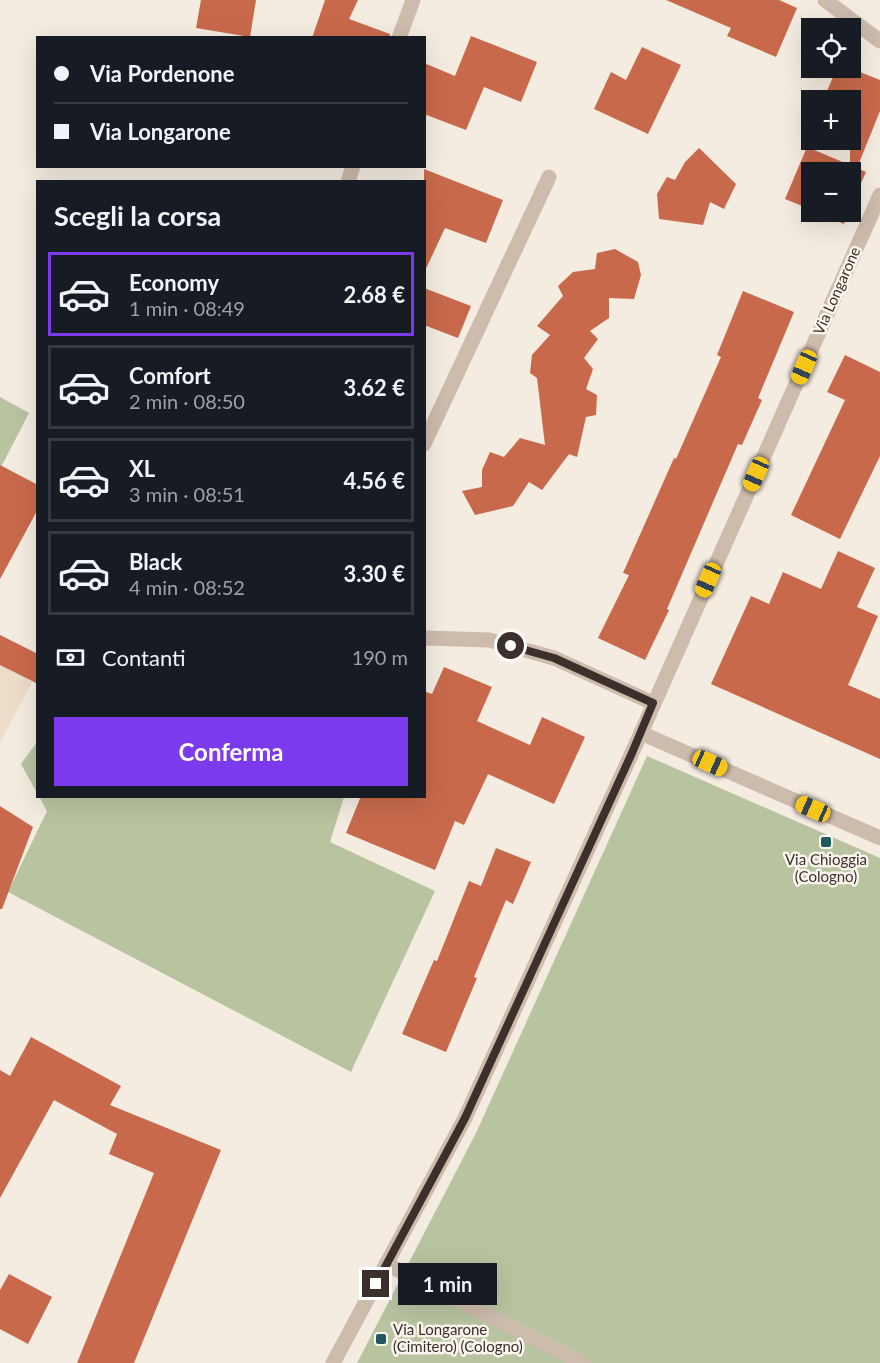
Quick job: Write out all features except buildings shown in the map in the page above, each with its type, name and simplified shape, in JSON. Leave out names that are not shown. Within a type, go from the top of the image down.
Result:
[{"type":"street","points":[[400,36],[413,0]]},
{"type":"street","points":[[825,0],[880,41]]},
{"type":"street","points":[[426,440],[549,177]]},
{"type":"street","name":"Via Longarone","points":[[333,1363],[465,1118],[641,733],[880,195]]},
{"type":"street","points":[[426,638],[489,640],[554,658],[653,703]]},
{"type":"street","points":[[641,733],[880,838]]},
{"type":"street","points":[[386,1264],[583,1363]]},
{"type":"green space","points":[[0,397],[29,413],[0,469]]},
{"type":"green space","points":[[36,743],[36,791],[21,764]]},
{"type":"green space","points":[[647,756],[880,858],[880,1363],[357,1363],[476,1133]]},
{"type":"green space","points":[[40,798],[344,798],[330,842],[435,891],[351,1072],[8,892],[47,811]]},
{"type":"shaded area","points":[[0,665],[32,682],[0,743]]},
{"type":"place","name":"Via Chioggia (Cologno)","points":[[826,842]]},
{"type":"place","name":"Via Longarone (Cimitero) (Cologno)","points":[[381,1339]]},
{"type":"route","points":[[376,1284],[465,1118],[653,703],[554,658],[511,646]]}]
